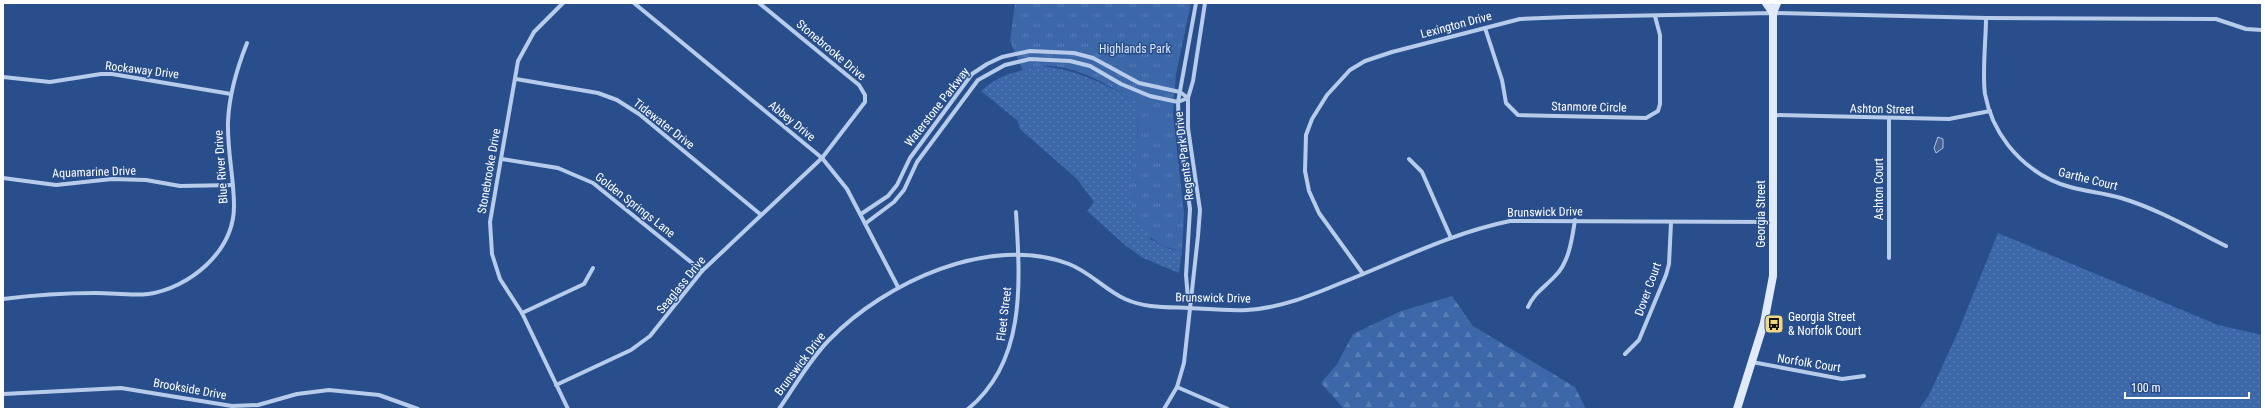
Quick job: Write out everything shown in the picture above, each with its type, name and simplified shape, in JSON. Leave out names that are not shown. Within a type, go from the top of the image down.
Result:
[{"type":"street","name":"Stonebrooke Drive","points":[[563,3],[544,21],[525,46],[518,61],[490,222],[490,240],[500,279],[522,313],[568,409]]},
{"type":"street","name":"Abbey Drive","points":[[634,3],[822,158],[847,189],[862,214],[898,287]]},
{"type":"street","name":"Stonebrooke Drive","points":[[759,3],[859,85],[865,96],[862,108],[822,158]]},
{"type":"street","name":"Regents Park Drive","points":[[1189,308],[1186,275],[1190,209],[1179,129],[1178,102],[1196,3]]},
{"type":"street","name":"Regents Park Drive","points":[[1164,409],[1177,387],[1184,363],[1200,210],[1188,128],[1188,98],[1205,3]]},
{"type":"street","points":[[1766,3],[1772,13]]},
{"type":"street","name":"Georgia Street","points":[[1737,409],[1770,298],[1773,276],[1772,13],[1777,3]]},
{"type":"street","name":"Lexington Drive","points":[[1363,274],[1328,226],[1309,191],[1305,171],[1305,152],[1306,135],[1312,119],[1327,95],[1340,80],[1350,70],[1365,61],[1485,28],[1520,19],[1568,16],[1656,16],[1772,13],[1986,18],[2216,19],[2246,29],[2262,30]]},
{"type":"street","name":"Stanmore Circle","points":[[1485,28],[1502,80],[1506,103],[1518,115],[1646,118],[1658,111],[1660,104],[1660,35],[1656,16]]},
{"type":"street","name":"Garthe Court","points":[[1986,18],[1985,93],[1990,111],[2009,148],[2022,162],[2051,180],[2082,190],[2120,198],[2148,207],[2226,246]]},
{"type":"street","name":"Blue River Drive","points":[[3,299],[54,293],[147,294],[170,289],[189,280],[209,262],[220,248],[230,229],[234,208],[228,127],[231,94],[236,73],[247,43]]},
{"type":"street","name":"Waterstone Parkway","points":[[862,214],[888,196],[897,185],[910,158],[972,74],[987,64],[1002,57],[1030,51],[1074,53],[1093,58],[1139,83],[1180,92],[1188,98]]},
{"type":"street","name":"Waterstone Parkway","points":[[866,223],[894,202],[904,190],[917,162],[978,80],[1005,65],[1030,59],[1070,61],[1090,66],[1136,91],[1178,102]]},
{"type":"street","name":"Rockaway Drive","points":[[3,77],[50,82],[101,74],[112,74],[231,94]]},
{"type":"street","name":"Tidewater Drive","points":[[516,79],[598,93],[617,100],[639,114],[760,214]]},
{"type":"street","points":[[1178,102],[1188,98]]},
{"type":"street","name":"Ashton Street","points":[[1773,115],[1889,120],[1949,120],[1990,111]]},
{"type":"street","name":"Ashton Court","points":[[1889,120],[1889,258]]},
{"type":"street","name":"Seaglass Drive","points":[[556,385],[631,350],[650,336],[702,271],[760,214],[822,158]]},
{"type":"street","name":"Golden Springs Lane","points":[[502,159],[558,168],[593,182],[702,271]]},
{"type":"street","points":[[1409,159],[1422,172],[1451,238]]},
{"type":"street","name":"Aquamarine Drive","points":[[3,178],[56,185],[112,179],[146,180],[180,186],[233,185]]},
{"type":"street","name":"Fleet Street","points":[[968,409],[990,388],[1009,354],[1014,335],[1019,256],[1016,212]]},
{"type":"street","points":[[1528,307],[1533,296],[1556,276],[1562,266],[1572,236],[1575,220]]},
{"type":"street","name":"Brunswick Drive","points":[[779,409],[829,341],[853,317],[898,287],[942,268],[968,261],[1019,256],[1053,259],[1070,264],[1125,299],[1144,305],[1245,310],[1266,308],[1311,296],[1480,227],[1510,221],[1575,220],[1670,223],[1773,222]]},
{"type":"street","name":"Dover Court","points":[[1625,354],[1639,340],[1662,287],[1669,264],[1670,223]]},
{"type":"street","points":[[522,313],[584,284],[593,268]]},
{"type":"street","name":"Norfolk Court","points":[[1752,362],[1842,379],[1864,376]]},
{"type":"street","points":[[1177,387],[1228,409]]},
{"type":"street","name":"Brookside Drive","points":[[3,394],[121,388],[232,406],[258,405],[298,394],[329,390],[379,395],[418,409]]},
{"type":"green space","name":"Highlands Park","points":[[1015,3],[1191,3],[1176,74],[1173,114],[1184,213],[1182,251],[1169,248],[1158,243],[1149,236],[1142,228],[1132,208],[1130,183],[1137,140],[1137,103],[1104,83],[1079,72],[1054,66],[1034,67],[1023,71],[1010,41]]},
{"type":"green space","points":[[1041,66],[1080,74],[1138,103],[1137,139],[1150,239],[1170,249],[1182,251],[1179,273],[1143,258],[1126,246],[1087,211],[1094,202],[1077,179],[1020,129],[1018,121],[981,91],[995,80],[1009,74]]},
{"type":"green space","points":[[1145,116],[1163,116],[1163,132],[1146,132]]},
{"type":"green space","points":[[1998,233],[2218,325],[2262,335],[2262,409],[1919,409],[1929,395],[1958,332]]},
{"type":"green space","points":[[1452,296],[1473,326],[1575,387],[1586,409],[1344,409],[1321,383],[1337,364],[1353,334],[1401,311]]},
{"type":"shaded area","points":[[1938,137],[1943,139],[1943,148],[1936,153],[1934,148]]},
{"type":"place","name":"Georgia Street & Norfolk Court","points":[[1774,324]]}]
